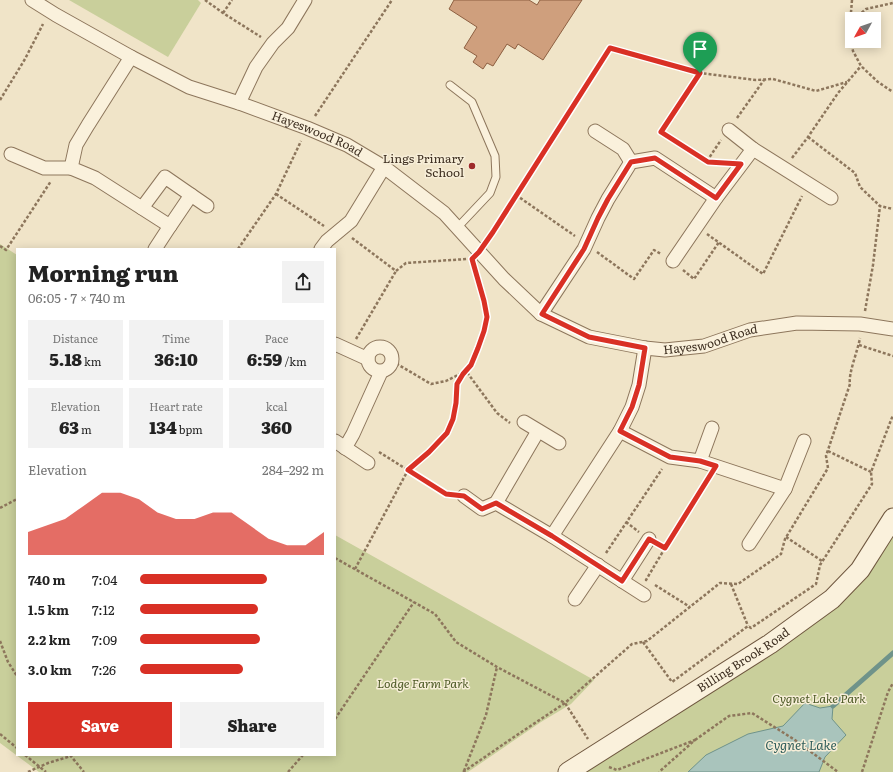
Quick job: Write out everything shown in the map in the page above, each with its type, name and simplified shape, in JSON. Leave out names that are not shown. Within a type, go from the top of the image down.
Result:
[{"type":"street","name":"Hayeswood Road","points":[[32,0],[131,57],[189,87],[239,103],[307,128],[340,142],[384,167],[444,213],[457,228],[475,255],[542,314],[589,337],[645,348],[665,350],[704,346],[750,330],[797,324],[860,324],[893,328]]},
{"type":"street","points":[[239,103],[256,67],[273,43],[288,28],[305,0]]},
{"type":"street","points":[[65,168],[76,145],[131,57]]},
{"type":"street","points":[[729,130],[784,169],[831,198]]},
{"type":"street","points":[[595,131],[623,149],[631,162]]},
{"type":"street","points":[[673,261],[716,198],[753,148]]},
{"type":"street","points":[[11,154],[44,168],[65,168],[95,178],[170,226]]},
{"type":"street","points":[[542,314],[587,244],[608,199],[631,162],[655,158],[716,198]]},
{"type":"street","points":[[322,248],[327,241],[351,221],[384,167]]},
{"type":"street","points":[[142,208],[165,176],[207,206]]},
{"type":"street","points":[[156,248],[191,195]]},
{"type":"street","points":[[336,344],[368,359]]},
{"type":"street","points":[[381,347],[389,350],[392,354],[392,361],[388,369],[385,371],[380,372],[374,370],[370,367],[368,359],[369,353],[376,348],[381,347]]},
{"type":"street","points":[[552,536],[620,431],[632,407],[639,385],[645,348]]},
{"type":"street","points":[[368,463],[340,445],[353,434],[380,372]]},
{"type":"street","points":[[524,422],[535,436],[559,443]]},
{"type":"street","points":[[700,461],[712,428]]},
{"type":"street","points":[[620,431],[670,457],[700,461],[785,489]]},
{"type":"street","points":[[464,496],[482,509],[496,503],[535,436]]},
{"type":"street","points":[[749,544],[785,489],[804,440]]},
{"type":"street","points":[[496,503],[552,536],[644,595]]},
{"type":"street","name":"Billing Brook Road","points":[[568,772],[770,644],[832,598],[860,570],[893,518]]},
{"type":"street","points":[[622,581],[649,539]]},
{"type":"street","points":[[575,599],[598,565]]},
{"type":"lane","points":[[450,85],[472,102],[495,156],[496,177],[490,193],[457,228]]},
{"type":"path","points":[[205,0],[223,13],[273,43]]},
{"type":"path","points":[[223,13],[232,0]]},
{"type":"path","points":[[852,0],[852,12]]},
{"type":"path","points":[[862,12],[866,9],[893,3]]},
{"type":"path","points":[[0,100],[25,59],[43,23],[49,27],[56,15]]},
{"type":"path","points":[[350,351],[396,271],[406,263],[475,255],[493,232],[610,48],[700,73],[756,80],[773,80],[816,91],[847,82]]},
{"type":"path","points":[[852,48],[861,66],[878,82],[893,92]]},
{"type":"path","points":[[784,169],[838,93],[861,66]]},
{"type":"path","points":[[700,73],[661,132],[708,162],[741,164]]},
{"type":"path","points":[[808,137],[855,174],[860,187],[880,206],[893,209]]},
{"type":"path","points":[[0,246],[6,250],[65,168]]},
{"type":"path","points":[[697,227],[763,274],[808,184]]},
{"type":"path","points":[[276,194],[323,226],[340,230],[396,271]]},
{"type":"path","points":[[516,195],[587,244],[634,279],[654,250],[673,261],[694,279],[719,242]]},
{"type":"path","points":[[355,569],[408,470],[429,452],[447,433],[453,419],[457,384],[471,365],[484,331],[487,317],[475,255]]},
{"type":"path","points":[[859,345],[893,356]]},
{"type":"path","points":[[392,361],[431,384],[446,380],[466,371]]},
{"type":"path","points":[[466,371],[496,413],[535,436]]},
{"type":"path","points":[[643,642],[672,682],[748,626],[751,628],[816,584],[820,565],[872,484],[871,472],[893,415]]},
{"type":"path","points":[[377,451],[446,494],[464,496]]},
{"type":"path","points":[[828,451],[871,472]]},
{"type":"path","points":[[598,565],[670,457]]},
{"type":"path","points":[[690,608],[646,580],[716,466]]},
{"type":"path","points":[[0,508],[16,500]]},
{"type":"path","points":[[626,522],[649,539],[665,548]]},
{"type":"path","points":[[786,537],[822,562]]},
{"type":"path","points":[[336,559],[435,614],[456,642],[497,667],[565,704],[608,767],[617,770],[695,740]]},
{"type":"path","points":[[731,584],[748,626]]},
{"type":"path","points":[[336,718],[414,602]]},
{"type":"path","points":[[0,641],[8,662],[16,674]]},
{"type":"path","points":[[463,772],[486,714],[497,667]]},
{"type":"path","points":[[862,772],[888,692],[893,683]]},
{"type":"path","points":[[463,772],[565,704]]},
{"type":"path","points":[[659,772],[695,740],[729,716],[752,713],[795,740],[838,772]]},
{"type":"path","points":[[0,734],[16,747]]},
{"type":"path","points":[[26,756],[46,772]]},
{"type":"path","points":[[28,772],[48,763],[71,756],[84,772]]},
{"type":"path","points":[[288,772],[302,756]]},
{"type":"green space","points":[[69,0],[198,0],[201,3],[168,57]]},
{"type":"green space","name":"Lodge Farm Park","points":[[0,244],[16,254],[16,755],[0,743]]},
{"type":"green space","name":"Cygnet Lake Park","points":[[893,518],[893,772],[568,772],[832,599]]},
{"type":"green space","name":"Lodge Farm Park","points":[[336,536],[594,680],[571,704],[541,722],[468,772],[39,772],[17,756],[336,756]]},
{"type":"water","name":"Cygnet Lake","points":[[805,703],[820,708],[833,706],[832,719],[846,735],[825,757],[819,772],[688,772],[706,755],[748,734],[783,726]]},
{"type":"building","points":[[454,0],[529,0],[537,5],[540,0],[582,0],[543,60],[518,44],[515,49],[507,44],[493,66],[487,63],[483,69],[473,62],[477,56],[464,48],[477,27],[449,9]]},
{"type":"waterway","points":[[833,706],[893,653]]},
{"type":"place","name":"Lings Primary School","points":[[472,166]]},
{"type":"route","points":[[610,48],[700,73],[661,132],[708,162],[741,164],[716,198],[655,158],[631,162],[608,199],[584,249],[542,314],[589,337],[645,348],[639,385],[632,407],[620,431],[670,457],[700,461],[716,466],[665,548],[649,539],[622,581],[552,536],[496,503],[482,509],[464,496],[446,494],[408,470],[429,452],[447,433],[453,419],[457,384],[471,365],[484,331],[487,317],[472,259],[479,252],[493,232],[610,48]]}]
